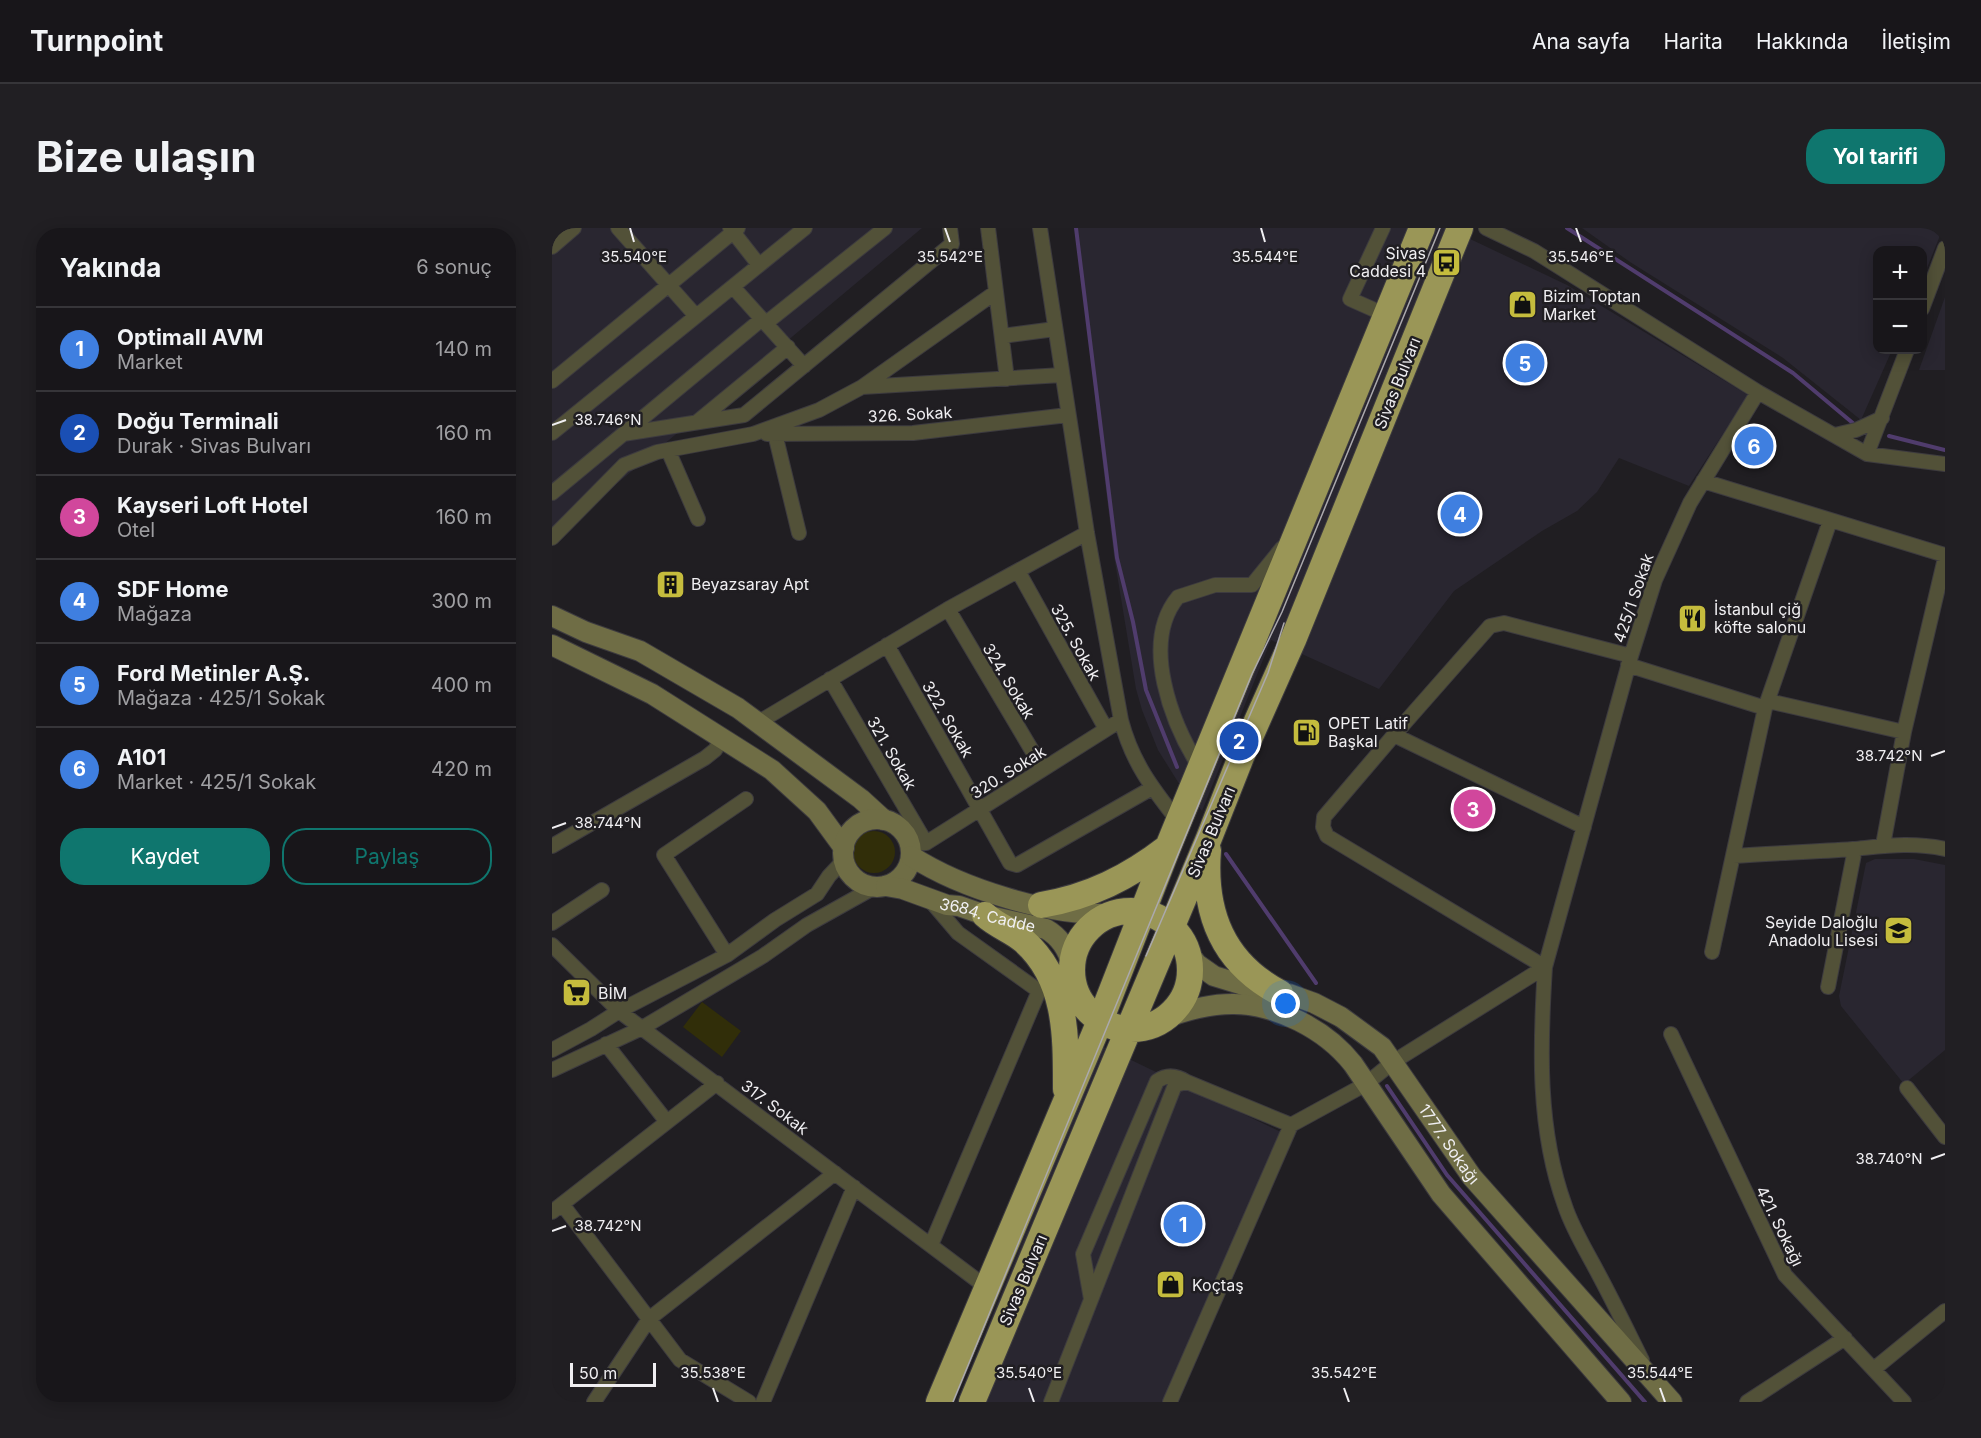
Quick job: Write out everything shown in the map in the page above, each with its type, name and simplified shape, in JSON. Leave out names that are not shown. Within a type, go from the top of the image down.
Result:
[{"type":"highway","name":"Sivas Bulvarı","points":[[939,1402],[1100,1021],[1178,821],[1422,228]]},
{"type":"highway","name":"Sivas Bulvarı","points":[[975,1401],[1241,757],[1302,618],[1460,228]]},
{"type":"highway","points":[[1209,838],[1209,890],[1213,915],[1220,934],[1232,954],[1248,972],[1280,993]]},
{"type":"highway","points":[[1041,905],[1080,897],[1113,883],[1143,866],[1168,846]]},
{"type":"highway","points":[[1098,1101],[1163,1020],[1182,1001],[1190,982],[1188,952],[1178,933],[1171,926],[1161,919],[1142,912],[1112,914],[1102,918],[1086,931],[1075,949],[1072,980],[1084,1008],[1100,1021],[1116,1028],[1149,1027],[1163,1020]]},
{"type":"highway","points":[[985,915],[995,924],[1022,939],[1036,954],[1049,975],[1061,1006],[1065,1028],[1066,1101]]},
{"type":"street","points":[[552,247],[574,228]]},
{"type":"street","points":[[618,228],[696,316]]},
{"type":"street","points":[[552,433],[805,228]]},
{"type":"street","points":[[552,493],[764,321],[885,228]]},
{"type":"street","points":[[623,434],[744,415],[952,244],[950,228]]},
{"type":"street","points":[[988,228],[1007,379]]},
{"type":"street","points":[[1040,228],[1087,533],[1121,720],[1132,753],[1152,788],[1178,821]]},
{"type":"street","points":[[1383,228],[1350,299],[1386,315]]},
{"type":"street","points":[[1486,228],[1534,250],[1758,392],[1868,454],[1945,464]]},
{"type":"street","points":[[552,381],[734,229],[759,265]]},
{"type":"street","points":[[1926,300],[1945,248]]},
{"type":"street","points":[[733,287],[804,366]]},
{"type":"street","points":[[552,538],[624,465],[657,452],[753,435],[798,419],[862,387],[996,291]]},
{"type":"street","points":[[1002,336],[1055,328]]},
{"type":"street","points":[[696,423],[788,347]]},
{"type":"street","points":[[1868,454],[1906,354]]},
{"type":"street","points":[[862,387],[1062,375]]},
{"type":"street","name":"425/1 Sokak","points":[[1651,1378],[1577,1234],[1564,1204],[1558,1182],[1548,1131],[1542,1075],[1545,967],[1643,612],[1663,559],[1686,511],[1758,392]]},
{"type":"street","name":"326. Sokak","points":[[753,435],[913,433],[1068,415]]},
{"type":"street","points":[[1835,435],[1856,430],[1882,418]]},
{"type":"street","points":[[774,434],[799,533]]},
{"type":"street","points":[[668,450],[698,519]]},
{"type":"street","points":[[1703,481],[1945,557],[1904,732],[1883,845]]},
{"type":"street","points":[[1712,952],[1766,704],[1830,521]]},
{"type":"street","points":[[1200,768],[1181,736],[1169,703],[1162,656],[1161,634],[1164,618],[1178,597],[1215,585],[1252,585],[1298,529]]},
{"type":"street","points":[[759,722],[948,609],[1087,533]]},
{"type":"street","name":"325. Sokak","points":[[1017,571],[1106,729]]},
{"type":"street","name":"324. Sokak","points":[[948,609],[1043,769]]},
{"type":"street","points":[[552,616],[586,632],[640,651],[701,685],[759,722],[861,799],[884,820]]},
{"type":"street","points":[[1170,1402],[1291,1125],[1366,1084],[1393,1062],[1545,967],[1327,836],[1324,831],[1324,817],[1487,630],[1495,624],[1504,624],[1766,704],[1904,732]]},
{"type":"street","points":[[552,645],[652,694],[772,770],[817,811],[844,854],[848,870],[855,878],[864,884],[881,886]]},
{"type":"street","name":"322. Sokak","points":[[887,645],[1010,863],[1015,865],[1152,788]]},
{"type":"street","name":"321. Sokak","points":[[830,679],[915,848]]},
{"type":"street","name":"320. Sokak","points":[[915,848],[1121,720]]},
{"type":"street","points":[[1394,735],[1584,827]]},
{"type":"street","points":[[552,846],[705,758],[715,750],[723,738]]},
{"type":"street","points":[[727,955],[664,855],[746,799]]},
{"type":"street","points":[[552,1050],[619,1011],[727,955],[775,920],[817,894],[844,854],[847,838],[862,823],[873,819],[895,824],[915,848],[905,873],[897,881],[881,886],[807,925],[763,956],[642,1028],[552,1070]]},
{"type":"street","points":[[1733,856],[1910,844],[1945,849]]},
{"type":"street","name":"3684. Cadde","points":[[915,848],[929,867],[966,884],[996,894],[1073,913],[1112,914]]},
{"type":"street","points":[[1828,987],[1855,849]]},
{"type":"street","name":"3684. Cadde","points":[[881,886],[985,915],[1040,927],[1051,932],[1063,944],[1072,965]]},
{"type":"street","points":[[552,923],[602,890]]},
{"type":"street","points":[[927,897],[958,933],[1039,991],[931,1245]]},
{"type":"street","name":"317. Sokak","points":[[552,945],[619,1011],[986,1287]]},
{"type":"street","name":"1777. Sokağı","points":[[1188,952],[1197,964],[1214,976],[1314,1003],[1341,1017],[1382,1047],[1472,1177],[1672,1402]]},
{"type":"street","name":"1777. Sokağı","points":[[1163,1020],[1197,1008],[1227,1004],[1257,1005],[1279,1011],[1317,1030],[1331,1040],[1345,1054],[1441,1194],[1621,1402]]},
{"type":"street","name":"421. Sokağı","points":[[1671,1034],[1785,1275],[1904,1402]]},
{"type":"street","points":[[606,1044],[667,1122]]},
{"type":"street","points":[[1091,1299],[1083,1254],[1156,1081],[1169,1076],[1178,1077],[1291,1125]]},
{"type":"street","points":[[1051,1402],[1173,1089],[1179,1083],[1186,1082]]},
{"type":"street","points":[[717,1083],[557,1208],[680,1360],[749,1402]]},
{"type":"street","points":[[1907,1088],[1945,1137]]},
{"type":"street","points":[[594,1402],[649,1319],[836,1173]]},
{"type":"street","points":[[763,1402],[854,1187]]},
{"type":"street","points":[[1874,1369],[1945,1311]]},
{"type":"street","points":[[1747,1402],[1845,1338]]},
{"type":"shaded area","points":[[552,228],[922,228],[552,538]]},
{"type":"shaded area","points":[[1077,228],[1447,228],[1567,285],[1748,395],[1689,486],[1619,458],[1597,492],[1577,511],[1542,531],[1454,591],[1379,689],[1271,640],[1202,811],[1178,782],[1158,750],[1136,689],[1114,556]]},
{"type":"shaded area","points":[[1582,228],[1943,228],[1927,268],[1927,246],[1873,246],[1873,354],[1890,354],[1861,420],[1783,358],[1630,262]]},
{"type":"shaded area","points":[[1945,297],[1945,370],[1919,370],[1925,354],[1927,354],[1927,348]]},
{"type":"shaded area","points":[[874,831],[889,837],[895,852],[889,867],[874,873],[859,867],[853,852],[859,837]]},
{"type":"shaded area","name":"Seyide Daloğlu Anadolu Lisesi","points":[[1875,859],[1914,859],[1945,865],[1945,1050],[1904,1084],[1841,1006],[1839,996],[1866,863]]},
{"type":"shaded area","points":[[702,1002],[741,1031],[722,1057],[683,1027]]},
{"type":"shaded area","points":[[1102,1046],[1287,1135],[1171,1402],[957,1402]]},
{"type":"waterway","points":[[1076,228],[1117,558],[1133,622],[1146,690],[1177,767]]},
{"type":"waterway","points":[[1567,228],[1793,373],[1854,424]]},
{"type":"waterway","points":[[1889,436],[1945,450]]},
{"type":"waterway","points":[[1226,854],[1316,983]]},
{"type":"waterway","points":[[1387,1086],[1447,1175],[1645,1402]]},
{"type":"tram line","points":[[953,1402],[1252,674],[1282,612],[1440,228]]},
{"type":"tram line","points":[[1146,956],[1268,673],[1284,623]]},
{"type":"place","name":"Sivas Caddesi 4","points":[[1447,262]]},
{"type":"place","name":"Bizim Toptan Market","points":[[1522,305]]},
{"type":"place","name":"Ford Metinler A.Ş.","points":[[1525,363]]},
{"type":"place","name":"A101","points":[[1754,446]]},
{"type":"place","name":"SDF Home","points":[[1460,514]]},
{"type":"place","name":"Beyazsaray Apt","points":[[670,584]]},
{"type":"place","name":"İstanbul çiğ köfte salonu","points":[[1693,618]]},
{"type":"place","name":"OPET Latif Başkal","points":[[1307,732]]},
{"type":"place","name":"Doğu Terminali","points":[[1239,741]]},
{"type":"place","name":"Kayseri Loft Hotel","points":[[1473,809]]},
{"type":"place","name":"Seyide Daloğlu Anadolu Lisesi","points":[[1899,931]]},
{"type":"place","name":"BİM","points":[[577,993]]},
{"type":"place","name":"Optimall AVM","points":[[1183,1224]]},
{"type":"place","name":"Koçtaş","points":[[1171,1285]]}]
